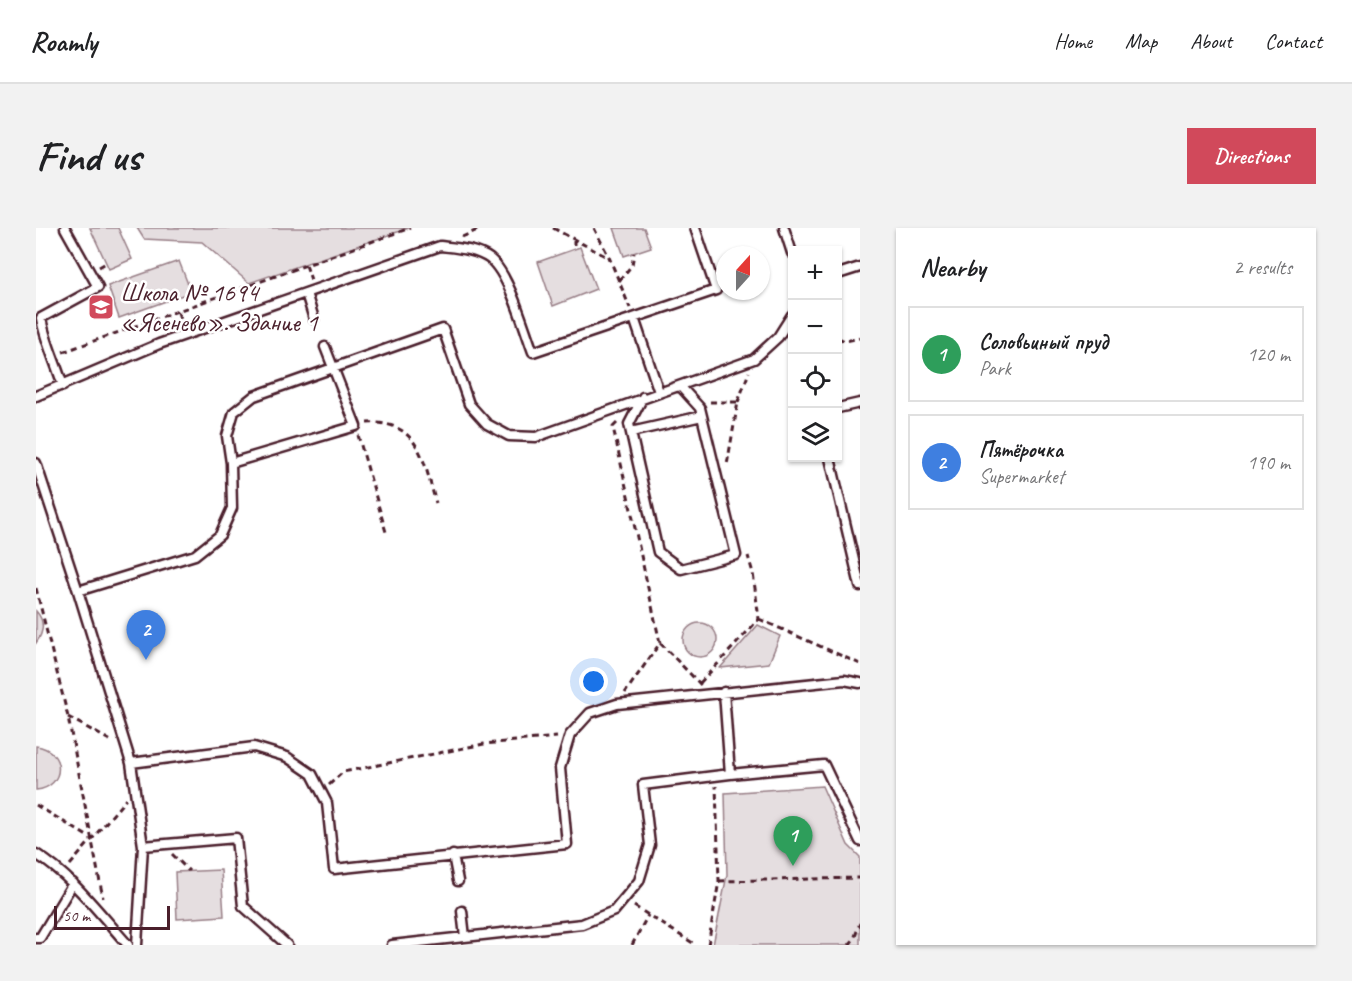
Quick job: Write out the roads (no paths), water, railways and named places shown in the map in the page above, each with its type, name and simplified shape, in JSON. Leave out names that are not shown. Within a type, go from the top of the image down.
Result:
[{"type":"lane","points":[[63,386],[54,356],[40,333],[41,318],[98,287],[65,228]]},
{"type":"lane","points":[[36,396],[159,344],[441,246],[468,249],[490,260],[505,279],[533,352],[716,290],[695,228]]},
{"type":"lane","points":[[784,228],[790,246]]},
{"type":"lane","points":[[842,272],[860,267]]},
{"type":"lane","points":[[306,293],[314,319]]},
{"type":"lane","points":[[634,318],[659,392]]},
{"type":"lane","points":[[78,591],[195,555],[220,535],[232,508],[231,463],[227,436],[234,412],[254,396],[444,328],[469,404],[487,424],[509,436],[536,437],[754,358],[778,337],[788,321]]},
{"type":"lane","points":[[231,463],[356,426],[325,347]]},
{"type":"lane","points":[[643,397],[629,424],[658,552],[681,569],[736,555],[700,408],[681,386]]},
{"type":"lane","points":[[842,407],[860,403]]},
{"type":"lane","points":[[631,432],[702,416]]},
{"type":"lane","points":[[831,462],[860,586]]},
{"type":"lane","points":[[36,463],[131,763],[143,846],[137,945]]},
{"type":"lane","points":[[131,763],[254,747],[287,757],[312,774],[327,803],[334,869],[567,844],[560,768],[570,735],[590,713],[617,704],[724,692],[844,680],[860,683]]},
{"type":"lane","points":[[724,692],[730,774]]},
{"type":"lane","points":[[392,945],[582,924],[614,911],[639,881],[650,845],[643,785],[825,765],[860,842]]},
{"type":"lane","points":[[143,846],[236,838],[243,906],[287,945]]},
{"type":"lane","points":[[36,854],[73,883],[128,945]]},
{"type":"lane","points":[[453,855],[458,881]]},
{"type":"lane","points":[[36,938],[40,938],[73,883]]},
{"type":"lane","points":[[462,910],[465,937]]},
{"type":"place","name":"Школа № 1694 «Ясенево». Здание 1","points":[[101,307]]},
{"type":"place","name":"Пятёрочка","points":[[146,660]]},
{"type":"place","name":"Соловьиный пруд","points":[[793,866]]}]
